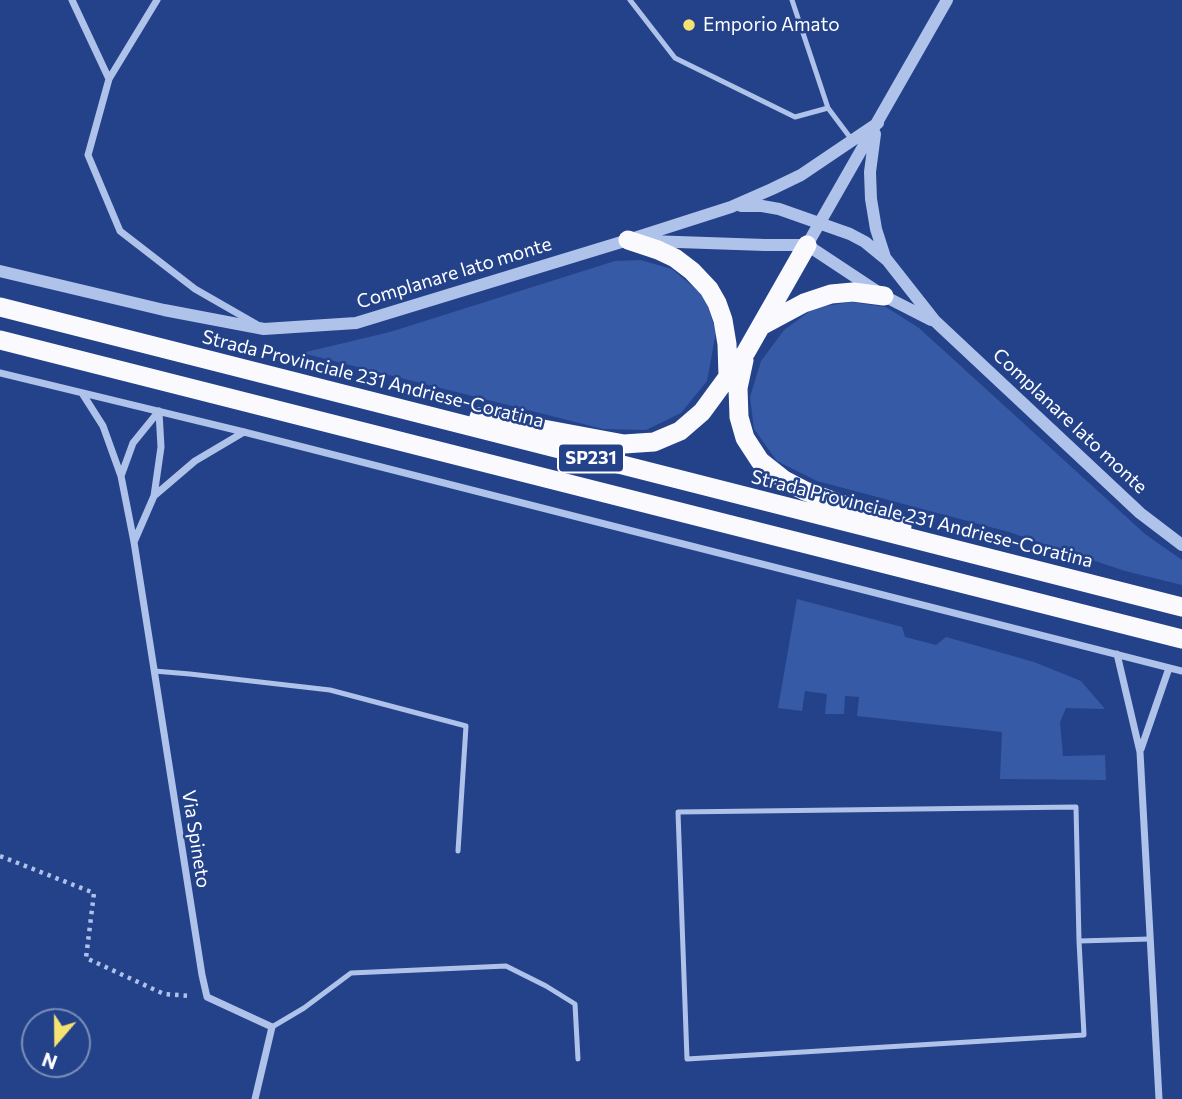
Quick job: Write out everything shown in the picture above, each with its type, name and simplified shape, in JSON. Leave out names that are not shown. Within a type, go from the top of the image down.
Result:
[{"type":"highway","points":[[628,240],[675,258],[709,289],[718,303],[723,320],[728,376]]},
{"type":"highway","name":"SP231","points":[[292,381],[617,443],[660,440],[684,429],[702,412],[746,352],[807,245]]},
{"type":"highway","name":"SP231","points":[[762,326],[804,303],[831,294],[853,292],[884,296]]},
{"type":"highway","name":"Strada Provinciale 231 Andriese-Coratina","points":[[0,307],[1182,607]]},
{"type":"highway","name":"SP231","points":[[0,340],[1182,639]]},
{"type":"highway","name":"SP231","points":[[746,352],[738,388],[741,425],[753,452],[774,473],[805,491],[1015,566]]},
{"type":"street","points":[[72,0],[109,79]]},
{"type":"street","points":[[157,0],[109,79],[88,155],[120,231],[195,289],[264,329]]},
{"type":"street","points":[[807,245],[947,0]]},
{"type":"street","name":"Complanare lato monte","points":[[0,271],[164,310],[264,329],[356,323],[731,207],[791,180],[877,123]]},
{"type":"street","name":"Complanare lato monte","points":[[877,123],[870,165],[870,189],[876,229],[887,260]]},
{"type":"street","name":"Complanare lato monte","points":[[731,207],[749,205],[773,208],[858,237],[887,260],[935,321],[1140,513],[1182,545]]},
{"type":"street","name":"Complanare lato monte","points":[[628,240],[807,245],[884,296],[935,321]]},
{"type":"street","points":[[0,373],[244,432],[1182,671]]},
{"type":"street","name":"Via Spineto","points":[[82,392],[103,426],[121,476],[207,997]]},
{"type":"street","points":[[121,476],[133,443],[159,411]]},
{"type":"street","points":[[134,542],[154,496],[161,447],[159,411]]},
{"type":"street","points":[[154,496],[195,461],[244,432]]},
{"type":"street","points":[[1118,654],[1140,752],[1159,1099]]},
{"type":"street","points":[[1140,752],[1170,667]]},
{"type":"street","points":[[207,997],[272,1027],[255,1099]]},
{"type":"lane","points":[[630,0],[675,58],[795,117],[828,108]]},
{"type":"lane","points":[[792,0],[828,108],[852,140]]},
{"type":"lane","points":[[154,671],[330,690],[466,726],[458,851]]},
{"type":"lane","points":[[1076,807],[1079,941],[1084,1035],[687,1059],[678,812],[1076,807]]},
{"type":"lane","points":[[1079,941],[1150,939]]},
{"type":"lane","points":[[272,1027],[304,1008],[351,973],[506,966],[575,1004],[578,1059]]},
{"type":"path","points":[[0,856],[94,893],[86,958],[163,994],[207,997]]},
{"type":"shaded area","points":[[640,260],[672,269],[705,297],[716,332],[707,381],[681,413],[646,430],[603,429],[302,353],[390,332],[615,261]]},
{"type":"shaded area","points":[[851,302],[886,307],[919,328],[1145,534],[1182,560],[1182,585],[1125,571],[1009,532],[817,481],[777,461],[754,429],[750,397],[761,361],[784,330],[814,308]]},
{"type":"shaded area","points":[[797,599],[902,627],[905,637],[936,645],[946,637],[1034,662],[1081,681],[1105,709],[1066,708],[1060,722],[1063,756],[1105,755],[1106,780],[1000,779],[1002,732],[857,716],[859,697],[845,696],[844,714],[825,714],[827,694],[805,691],[802,711],[778,708]]},
{"type":"place","name":"Emporio Amato","points":[[689,25]]}]
